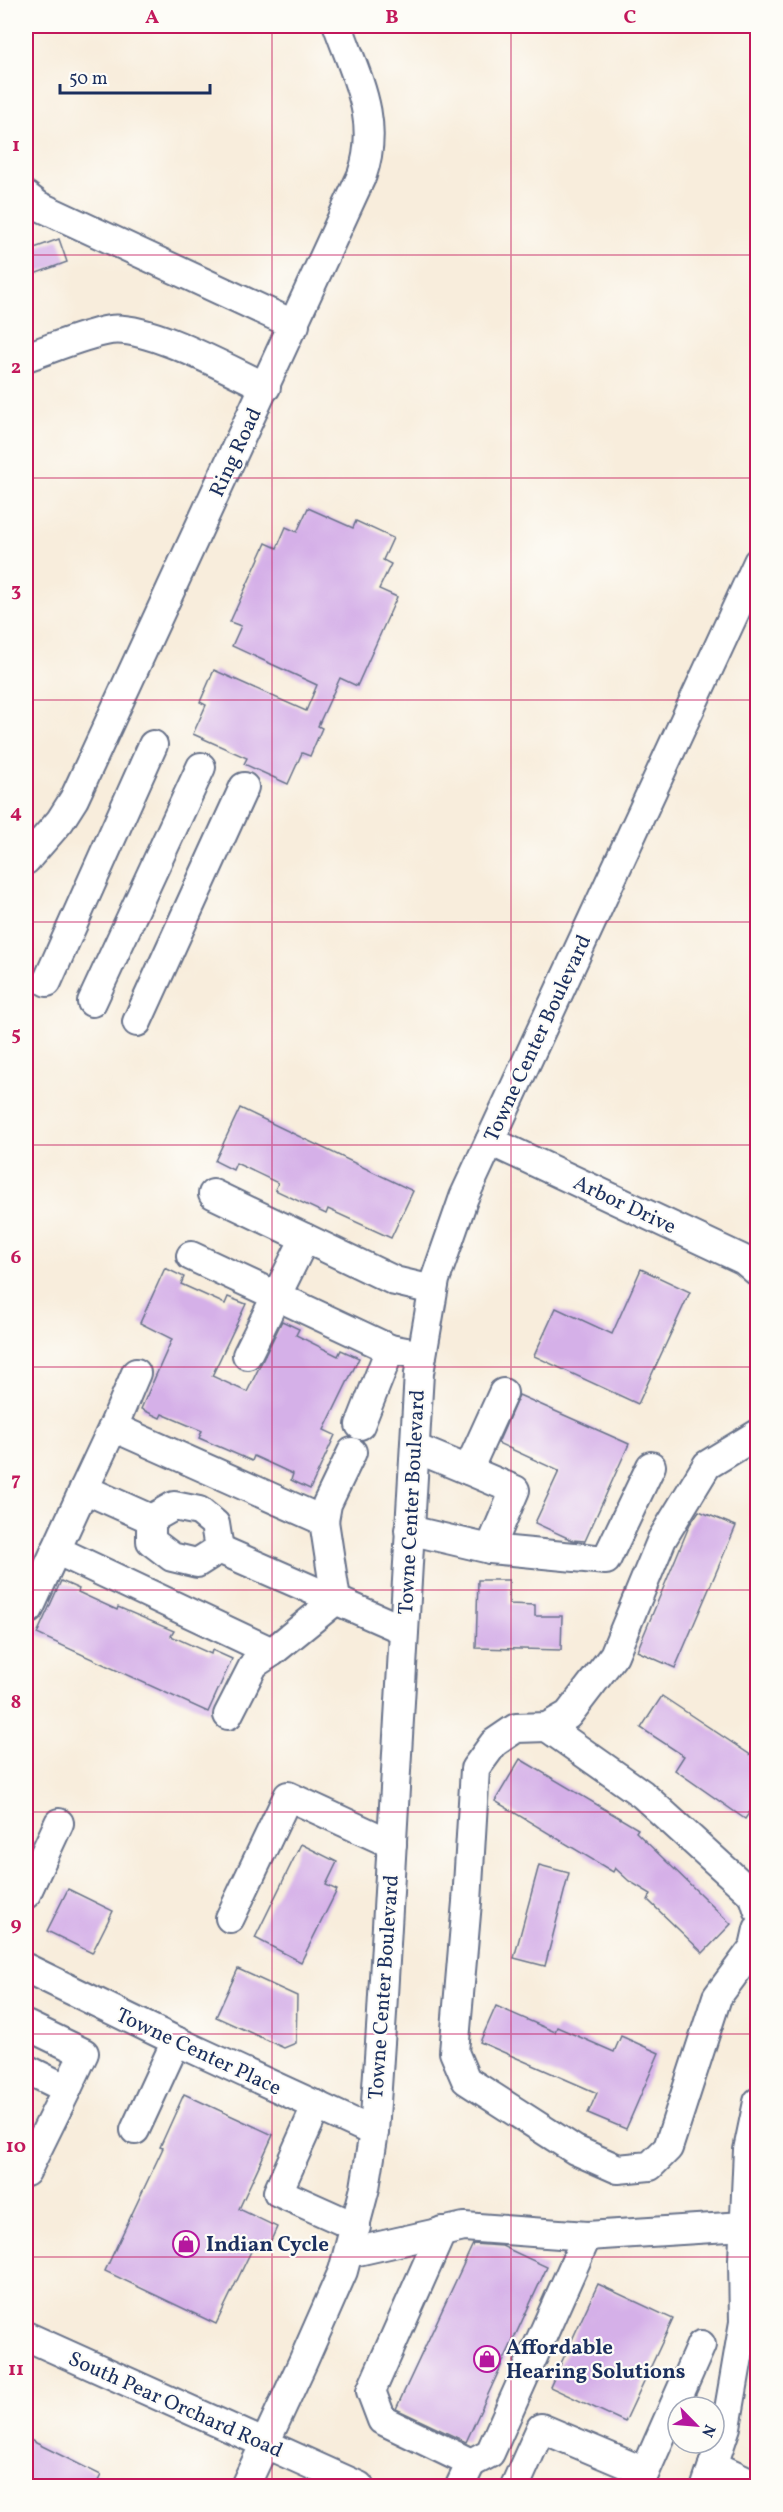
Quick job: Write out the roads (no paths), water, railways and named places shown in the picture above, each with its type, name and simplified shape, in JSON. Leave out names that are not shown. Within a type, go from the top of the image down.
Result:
[{"type":"street","name":"Ring Road","points":[[26,860],[60,821],[74,799],[295,325],[368,158],[369,114],[338,26]]},
{"type":"street","points":[[26,196],[39,206],[295,325]]},
{"type":"street","points":[[26,357],[109,330],[132,330],[158,338],[266,387]]},
{"type":"street","name":"Towne Center Boulevard","points":[[245,2487],[302,2364],[352,2240],[365,2188],[374,2132],[409,1530],[422,1354],[433,1290],[444,1250],[464,1197],[758,562]]},
{"type":"street","points":[[47,982],[153,745]]},
{"type":"street","points":[[92,1002],[201,767]]},
{"type":"street","points":[[137,1022],[244,787]]},
{"type":"street","name":"Arbor Drive","points":[[490,1142],[744,1260],[758,1272]]},
{"type":"street","points":[[213,1194],[395,1281],[433,1290]]},
{"type":"street","points":[[247,1355],[305,1238]]},
{"type":"street","points":[[191,1256],[390,1349],[422,1354]]},
{"type":"street","points":[[360,1425],[390,1349]]},
{"type":"street","points":[[29,1609],[136,1373]]},
{"type":"street","points":[[468,1470],[503,1393]]},
{"type":"street","points":[[113,1427],[324,1521]]},
{"type":"street","points":[[758,1434],[707,1465],[662,1539],[614,1655],[568,1715],[548,1727],[516,1728],[494,1743],[475,1769],[467,1902],[454,2052],[466,2080],[574,2151],[618,2169],[650,2166],[668,2148],[717,1997],[750,1969],[758,1929]]},
{"type":"street","points":[[415,1448],[515,1490],[490,1549]]},
{"type":"street","points":[[336,1600],[324,1521],[327,1504],[352,1452]]},
{"type":"street","points":[[409,1530],[490,1549],[606,1560],[651,1466]]},
{"type":"street","points":[[84,1490],[151,1519]]},
{"type":"street","points":[[151,1519],[174,1506],[199,1511],[215,1524],[219,1549]]},
{"type":"street","points":[[151,1519],[152,1541],[172,1557],[197,1563],[219,1549]]},
{"type":"street","points":[[219,1549],[404,1630]]},
{"type":"street","points":[[56,1550],[272,1652]]},
{"type":"street","points":[[228,1715],[254,1664],[336,1600]]},
{"type":"street","points":[[548,1727],[642,1794],[754,1896],[758,1909]]},
{"type":"street","points":[[230,1918],[288,1796],[392,1844]]},
{"type":"street","points":[[26,1894],[59,1823]]},
{"type":"street","name":"Towne Center Place","points":[[26,1968],[176,2042],[374,2132]]},
{"type":"street","points":[[26,2025],[84,2053],[26,2172]]},
{"type":"street","points":[[135,2130],[176,2042]]},
{"type":"street","points":[[26,2069],[67,2089]]},
{"type":"street","points":[[758,2102],[748,2150],[744,2226],[750,2260],[751,2322],[726,2427],[710,2476],[758,2486]]},
{"type":"street","points":[[317,2105],[278,2192],[352,2240],[464,2227],[587,2236],[744,2226]]},
{"type":"street","points":[[442,2231],[372,2391],[382,2420],[466,2475],[490,2454],[587,2236]]},
{"type":"street","name":"South Pear Orchard Road","points":[[26,2336],[359,2487]]},
{"type":"street","points":[[515,2487],[541,2428],[642,2479],[701,2345]]},
{"type":"place","name":"Indian Cycle","points":[[186,2244]]},
{"type":"place","name":"Affordable Hearing Solutions","points":[[487,2359]]}]
